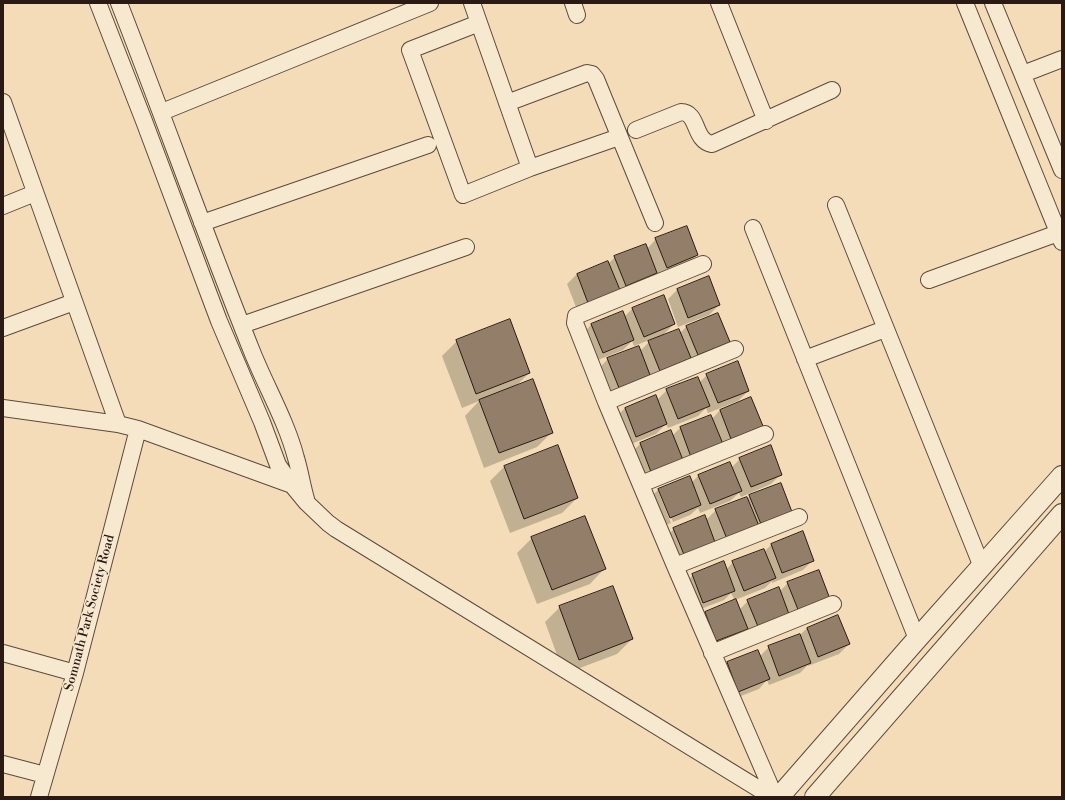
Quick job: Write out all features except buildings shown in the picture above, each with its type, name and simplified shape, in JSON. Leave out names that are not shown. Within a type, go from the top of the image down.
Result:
[{"type":"street","points":[[98,3],[219,321],[259,415],[278,465],[306,502],[336,529],[772,797]]},
{"type":"street","points":[[119,3],[162,112],[202,223],[251,349],[279,412],[296,457],[306,502]]},
{"type":"street","points":[[162,112],[430,3]]},
{"type":"street","points":[[472,3],[530,168]]},
{"type":"street","points":[[719,3],[766,121]]},
{"type":"street","points":[[929,280],[1060,237],[965,3]]},
{"type":"street","points":[[994,3],[1011,48],[1062,170]]},
{"type":"street","points":[[479,23],[410,50],[463,195],[530,168],[619,137]]},
{"type":"street","points":[[1023,74],[1062,59]]},
{"type":"street","points":[[507,103],[586,73],[592,74],[596,79],[655,223]]},
{"type":"street","points":[[636,130],[681,112],[686,112],[690,114],[702,139],[706,143],[712,144],[832,90]]},
{"type":"street","points":[[3,102],[118,424]]},
{"type":"street","points":[[202,223],[428,145]]},
{"type":"street","points":[[3,206],[35,193]]},
{"type":"street","points":[[836,204],[982,567]]},
{"type":"street","points":[[753,228],[917,639]]},
{"type":"street","points":[[242,325],[466,246]]},
{"type":"street","points":[[703,264],[576,316],[575,323],[606,402],[675,566],[775,797]]},
{"type":"street","points":[[3,328],[74,302]]},
{"type":"street","points":[[805,359],[885,329]]},
{"type":"street","points":[[606,402],[735,349]]},
{"type":"street","points":[[3,408],[118,424],[138,429],[292,485]]},
{"type":"street","name":"Somnath Park Society Road","points":[[39,797],[44,775],[75,673],[138,429]]},
{"type":"street","points":[[641,484],[765,434]]},
{"type":"street","points":[[779,797],[1062,476]]},
{"type":"street","points":[[815,797],[1062,514]]},
{"type":"street","points":[[675,566],[799,517]]},
{"type":"street","points":[[712,653],[833,604]]},
{"type":"street","points":[[3,653],[75,673]]},
{"type":"street","points":[[3,764],[44,775]]}]
